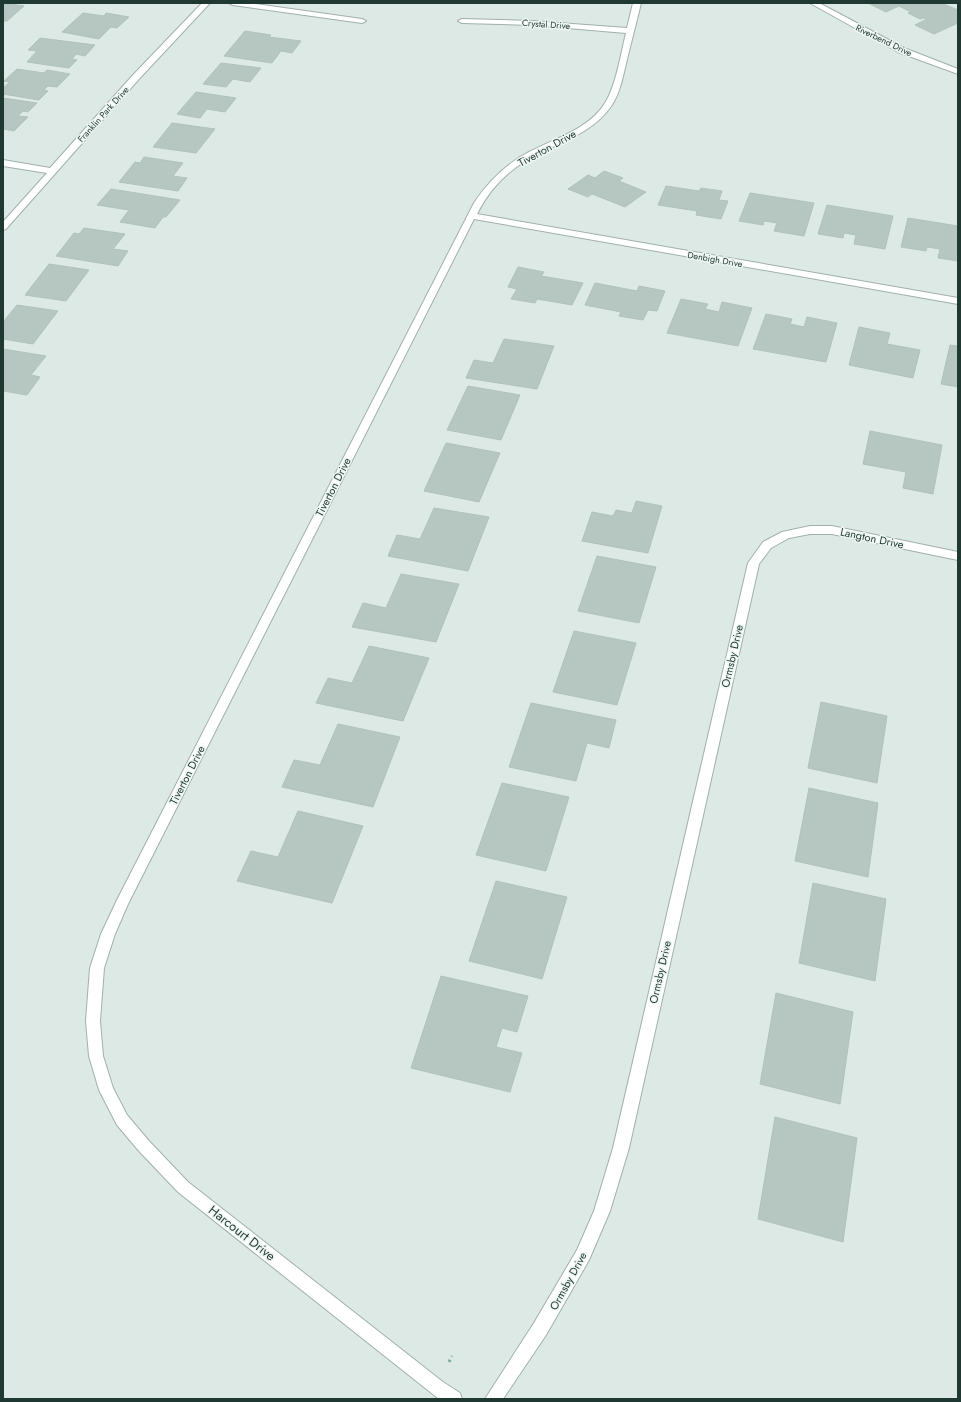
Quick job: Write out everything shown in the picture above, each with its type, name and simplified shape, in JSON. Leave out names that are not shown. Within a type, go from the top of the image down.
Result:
[{"type":"street","name":"Franklin Park Drive","points":[[3,227],[51,172],[206,3]]},
{"type":"street","points":[[233,3],[362,21]]},
{"type":"street","name":"Tiverton Drive","points":[[92,1021],[97,968],[108,934],[122,904],[471,216],[486,191],[498,178],[532,154],[558,142],[598,118],[607,107],[615,90],[637,3]]},
{"type":"street","name":"Riverbend Drive","points":[[814,3],[901,50],[958,72]]},
{"type":"street","name":"Crystal Drive","points":[[462,21],[532,23],[631,31]]},
{"type":"street","points":[[3,163],[51,172]]},
{"type":"street","name":"Denbigh Drive","points":[[471,216],[958,301]]},
{"type":"street","name":"Langton Drive","points":[[786,535],[810,530],[832,530],[958,556]]},
{"type":"street","name":"Ormsby Drive","points":[[493,1399],[540,1329],[583,1255],[602,1211],[621,1148],[752,570],[754,563],[767,545],[786,535]]},
{"type":"street","name":"Harcourt Drive","points":[[92,1021],[96,1056],[106,1090],[122,1120],[144,1146],[183,1187],[454,1399]]},
{"type":"building","points":[[3,3],[24,6],[7,21],[3,21]]},
{"type":"building","points":[[868,3],[941,3],[958,10],[958,23],[934,34],[915,25],[927,19],[920,19],[908,13],[911,12],[899,6],[886,12]]},
{"type":"building","points":[[83,13],[104,16],[106,13],[129,17],[117,28],[111,27],[99,39],[62,32]]},
{"type":"building","points":[[245,31],[271,35],[269,37],[301,41],[292,53],[281,51],[272,63],[224,56]]},
{"type":"building","points":[[40,38],[95,45],[85,56],[76,54],[72,59],[77,60],[69,68],[27,62],[37,51],[28,50]]},
{"type":"building","points":[[221,63],[261,68],[250,82],[233,79],[226,87],[203,84]]},
{"type":"building","points":[[17,69],[44,73],[47,70],[70,74],[57,87],[48,86],[44,90],[48,91],[39,100],[3,94],[3,88],[10,82],[4,81]]},
{"type":"building","points":[[196,92],[236,98],[225,112],[207,109],[200,118],[177,114]]},
{"type":"building","points":[[3,98],[37,103],[28,112],[23,111],[18,116],[28,117],[14,131],[3,129]]},
{"type":"building","points":[[172,123],[215,129],[196,153],[153,147]]},
{"type":"building","points":[[144,157],[183,163],[173,176],[187,178],[178,191],[119,182],[135,162],[140,163]]},
{"type":"building","points":[[604,171],[623,178],[619,181],[646,192],[625,207],[592,194],[588,197],[568,189],[588,175],[595,178]]},
{"type":"building","points":[[666,186],[699,191],[701,188],[722,191],[719,200],[728,201],[721,219],[696,215],[697,211],[658,205]]},
{"type":"building","points":[[111,189],[180,200],[166,217],[163,217],[155,228],[120,222],[129,210],[97,205]]},
{"type":"building","points":[[750,193],[814,203],[804,236],[774,231],[777,223],[764,221],[763,225],[739,221]]},
{"type":"building","points":[[827,205],[893,216],[885,249],[854,244],[856,235],[844,233],[843,238],[818,234]]},
{"type":"building","points":[[908,218],[958,226],[958,261],[938,258],[940,249],[927,247],[926,251],[901,247]]},
{"type":"building","points":[[84,228],[125,234],[113,249],[128,251],[118,266],[56,256],[74,233],[79,234]]},
{"type":"building","points":[[49,264],[89,270],[66,301],[25,295]]},
{"type":"building","points":[[518,267],[544,272],[541,276],[583,283],[572,305],[537,299],[535,303],[511,299],[517,289],[508,287]]},
{"type":"building","points":[[595,283],[637,291],[639,286],[665,291],[657,311],[648,310],[643,320],[619,316],[621,312],[585,305]]},
{"type":"building","points":[[681,299],[708,304],[705,309],[719,312],[722,302],[752,308],[738,346],[667,333]]},
{"type":"building","points":[[17,305],[58,311],[33,344],[3,339],[3,322]]},
{"type":"building","points":[[766,314],[792,319],[790,324],[804,327],[807,317],[837,323],[826,362],[753,349]]},
{"type":"building","points":[[859,327],[890,333],[887,344],[920,350],[913,378],[849,365]]},
{"type":"building","points":[[504,339],[554,346],[537,389],[466,378],[474,360],[493,363]]},
{"type":"building","points":[[950,345],[958,346],[958,387],[941,384]]},
{"type":"building","points":[[3,349],[46,356],[31,375],[40,377],[27,395],[3,391]]},
{"type":"building","points":[[468,386],[520,395],[501,440],[447,430]]},
{"type":"building","points":[[870,431],[942,445],[933,494],[903,488],[906,472],[863,464]]},
{"type":"building","points":[[446,443],[500,453],[479,502],[424,491]]},
{"type":"building","points":[[636,501],[662,506],[648,553],[582,541],[592,512],[613,516],[616,510],[632,513]]},
{"type":"building","points":[[434,508],[489,517],[468,571],[388,556],[397,535],[420,539]]},
{"type":"building","points":[[597,556],[656,567],[639,623],[578,611]]},
{"type":"building","points":[[401,574],[459,584],[436,642],[352,627],[363,603],[386,608]]},
{"type":"building","points":[[574,631],[636,643],[617,705],[553,692]]},
{"type":"building","points":[[369,646],[429,658],[403,721],[316,703],[328,678],[352,683]]},
{"type":"building","points":[[821,702],[887,716],[877,783],[808,768]]},
{"type":"building","points":[[531,703],[616,720],[609,748],[587,743],[576,781],[509,767]]},
{"type":"building","points":[[338,724],[400,737],[373,807],[282,787],[294,760],[320,765]]},
{"type":"building","points":[[502,783],[569,797],[546,871],[476,855]]},
{"type":"building","points":[[809,788],[878,803],[868,877],[795,861]]},
{"type":"building","points":[[298,811],[363,826],[332,903],[237,881],[251,851],[278,857]]},
{"type":"building","points":[[496,881],[567,897],[542,979],[469,961]]},
{"type":"building","points":[[813,883],[886,899],[875,981],[799,963]]},
{"type":"building","points":[[441,976],[528,996],[517,1032],[502,1028],[496,1047],[522,1053],[510,1092],[411,1068]]},
{"type":"building","points":[[776,993],[853,1012],[840,1104],[760,1084]]},
{"type":"building","points":[[775,1117],[857,1138],[843,1242],[758,1219]]}]
